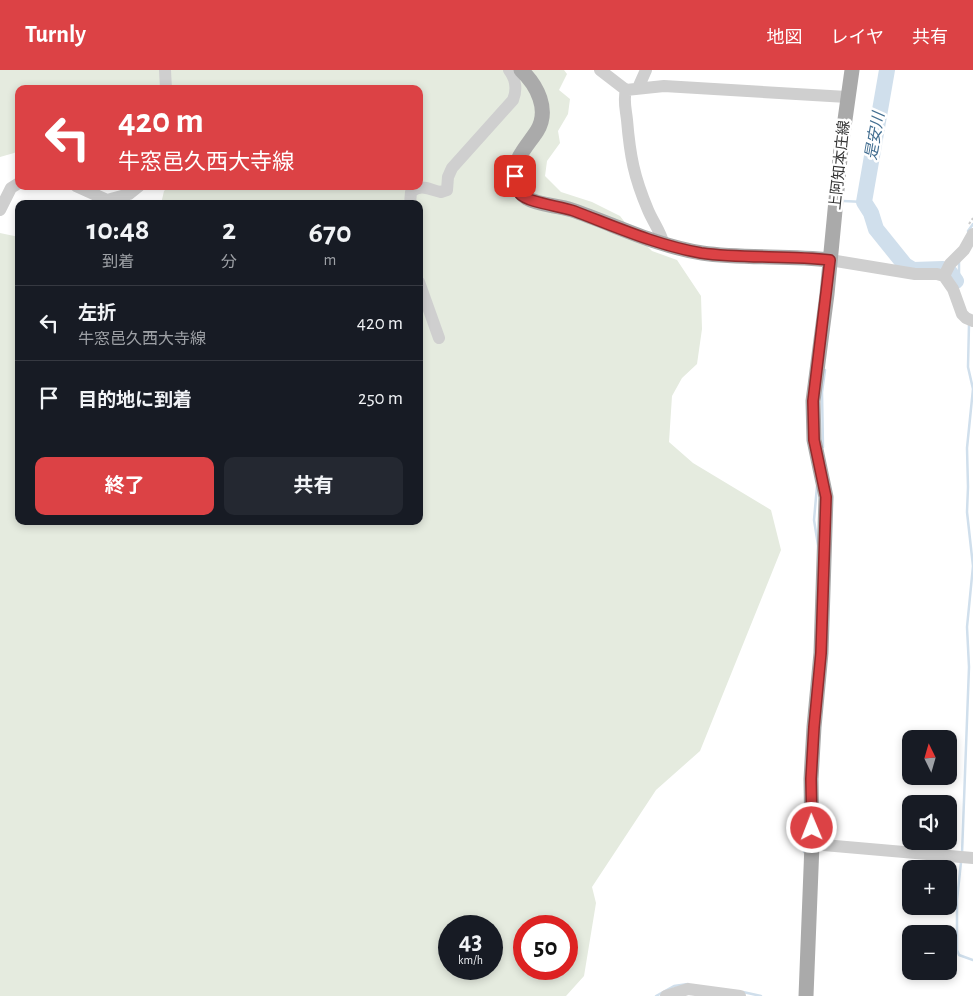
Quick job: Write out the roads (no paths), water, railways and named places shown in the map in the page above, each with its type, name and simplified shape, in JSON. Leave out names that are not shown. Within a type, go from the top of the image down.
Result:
[{"type":"main road","points":[[522,70],[536,87],[540,98],[541,110],[540,125],[519,157],[516,168],[517,187],[521,195],[528,200],[556,205],[664,245],[701,253],[830,260]]},
{"type":"main road","name":"上阿知本庄線","points":[[806,996],[812,844],[811,779],[821,653],[826,497],[814,440],[813,401],[852,70]]},
{"type":"street","points":[[165,70],[166,85]]},
{"type":"street","points":[[423,187],[441,192],[447,190],[448,177],[452,168],[513,100],[516,86],[512,72],[509,70]]},
{"type":"street","points":[[600,70],[632,89],[664,86],[848,97]]},
{"type":"street","points":[[646,70],[624,101],[629,146],[635,174],[651,216],[662,235],[664,245]]},
{"type":"street","points":[[0,210],[15,186]]},
{"type":"street","points":[[85,190],[107,200],[129,194],[134,190]]},
{"type":"street","points":[[830,260],[901,272],[946,271],[962,252],[973,234]]},
{"type":"street","points":[[946,271],[958,305],[970,320]]},
{"type":"street","points":[[423,293],[439,338]]},
{"type":"street","points":[[812,844],[965,857]]},
{"type":"street","points":[[666,996],[688,989],[740,996]]},
{"type":"waterway","name":"是安川","points":[[887,70],[864,202],[871,213],[876,229],[905,265],[913,270],[943,269],[949,271],[956,281]]},
{"type":"waterway","points":[[843,201],[864,202]]},
{"type":"waterway","name":"是安川","points":[[968,231],[973,224]]},
{"type":"waterway","name":"是安川","points":[[957,286],[959,262]]},
{"type":"waterway","name":"是安川","points":[[962,854],[969,667],[967,627],[973,566],[967,512],[967,448],[973,389],[968,367],[969,324]]},
{"type":"waterway","points":[[823,447],[822,392],[825,370]]},
{"type":"waterway","points":[[817,486],[814,520],[818,545]]},
{"type":"waterway","points":[[804,838],[804,852]]},
{"type":"waterway","name":"是安川","points":[[961,862],[957,900],[957,950],[959,955],[973,960]]},
{"type":"waterway","points":[[656,996],[674,986],[688,984]]},
{"type":"waterway","points":[[743,992],[761,996]]}]
